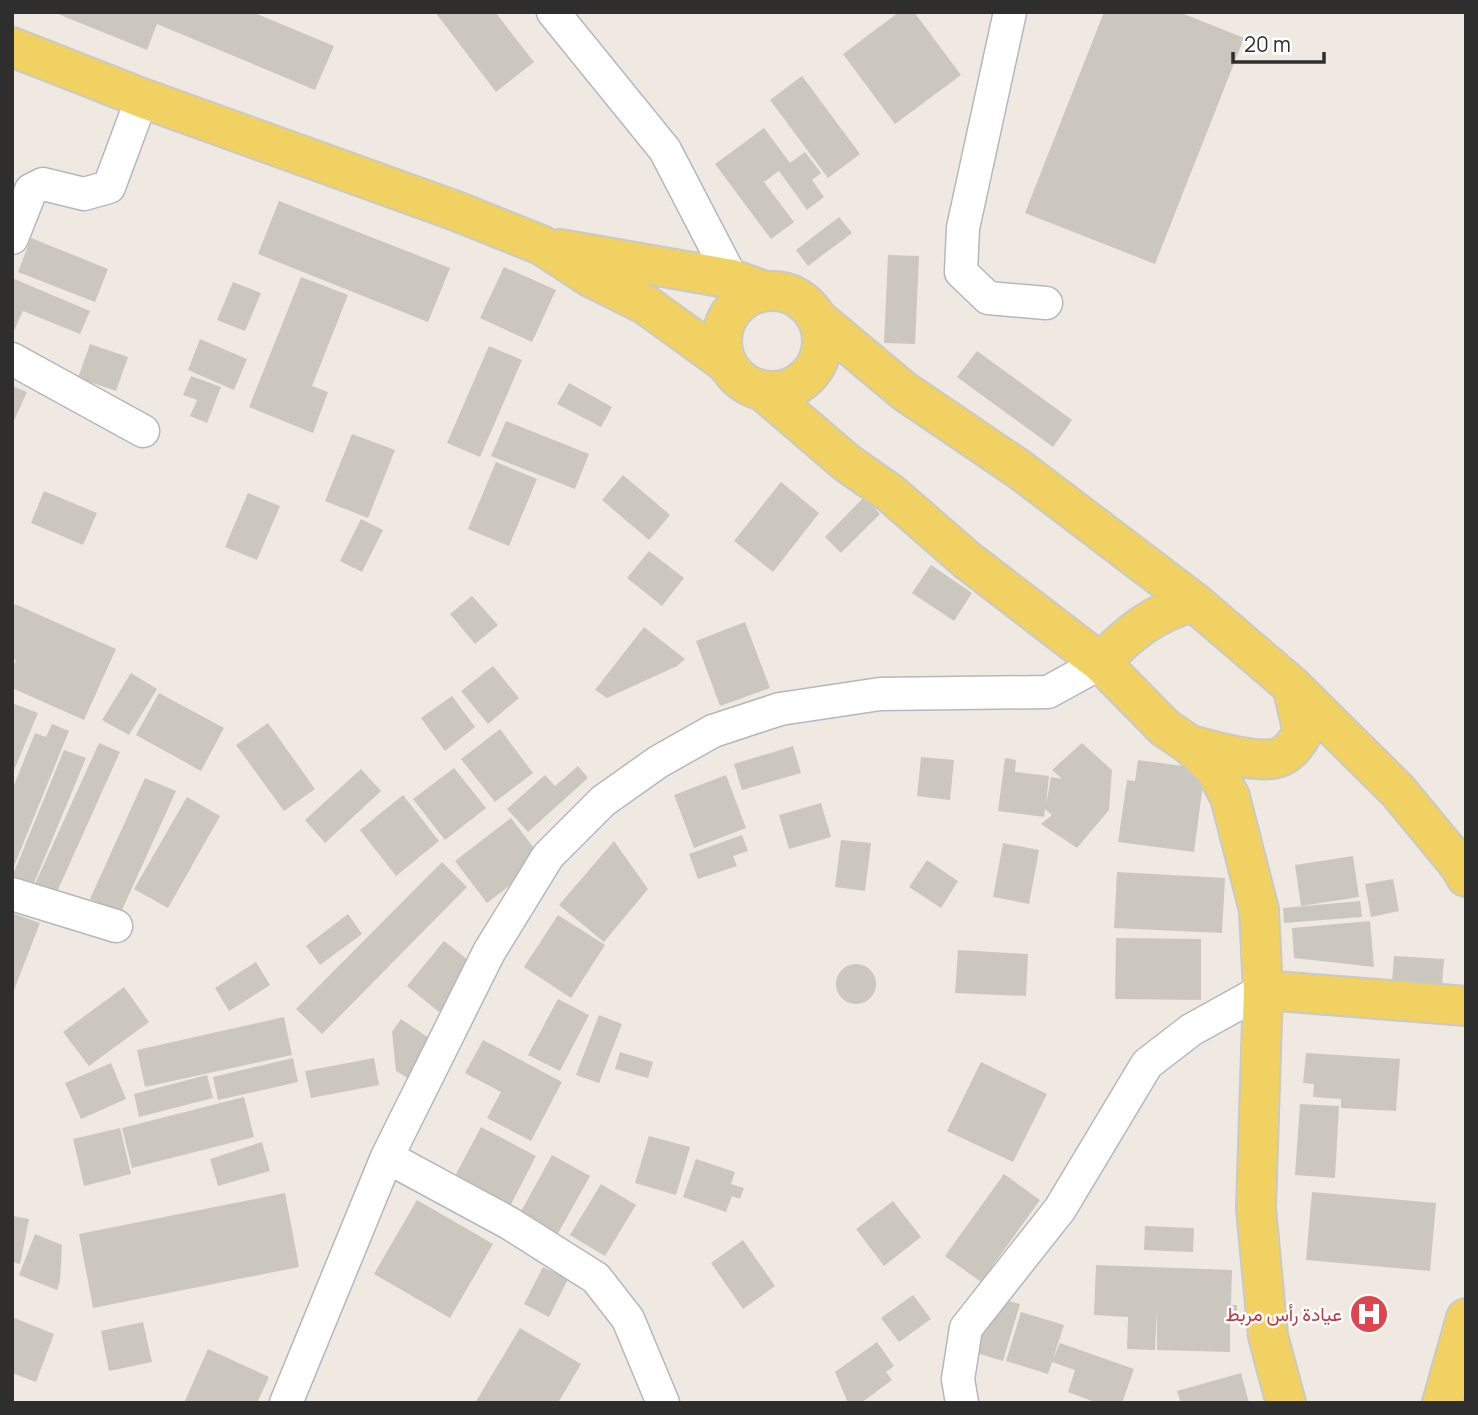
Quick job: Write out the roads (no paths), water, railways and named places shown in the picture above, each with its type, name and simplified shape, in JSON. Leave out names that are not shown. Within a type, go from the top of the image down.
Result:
[{"type":"main road","points":[[12,47],[142,98],[457,211],[541,245],[590,277],[646,305],[726,363],[735,376],[748,386],[762,391],[793,387],[807,378],[822,350],[818,319]]},
{"type":"main road","points":[[541,245],[782,291],[796,296],[809,306],[818,319],[904,391],[1019,468],[1194,602],[1292,686],[1398,791],[1459,864],[1466,877]]},
{"type":"main road","points":[[726,363],[722,332],[727,317],[737,304],[750,295],[749,285]]},
{"type":"main road","points":[[762,391],[848,463],[890,493],[967,560],[1101,663],[1165,728],[1215,769],[1230,797],[1259,910],[1263,990],[1256,1208],[1268,1336],[1286,1403]]},
{"type":"main road","points":[[1101,663],[1119,642],[1143,622],[1170,608],[1194,602]]},
{"type":"main road","points":[[1190,746],[1232,755],[1276,758],[1294,748],[1303,732],[1292,686]]},
{"type":"main road","points":[[1263,990],[1466,1006]]},
{"type":"main road","points":[[1442,1403],[1466,1318]]},
{"type":"street","points":[[553,12],[665,150],[749,285]]},
{"type":"street","points":[[1010,12],[963,228],[961,272],[988,298],[1046,303]]},
{"type":"street","points":[[12,238],[30,190],[43,184],[84,194],[109,187],[142,98]]},
{"type":"street","points":[[12,359],[143,431]]},
{"type":"street","points":[[286,1403],[387,1157],[489,952],[548,856],[603,801],[658,762],[713,731],[780,709],[880,694],[1048,692],[1101,663]]},
{"type":"street","points":[[12,894],[116,926]]},
{"type":"street","points":[[962,1403],[958,1378],[966,1328],[1060,1209],[1147,1064],[1191,1030],[1263,990]]},
{"type":"street","points":[[387,1157],[509,1223],[596,1278],[628,1319],[663,1403]]},
{"type":"place","name":"عيادة رأس مربط","points":[[1369,1314]]}]
